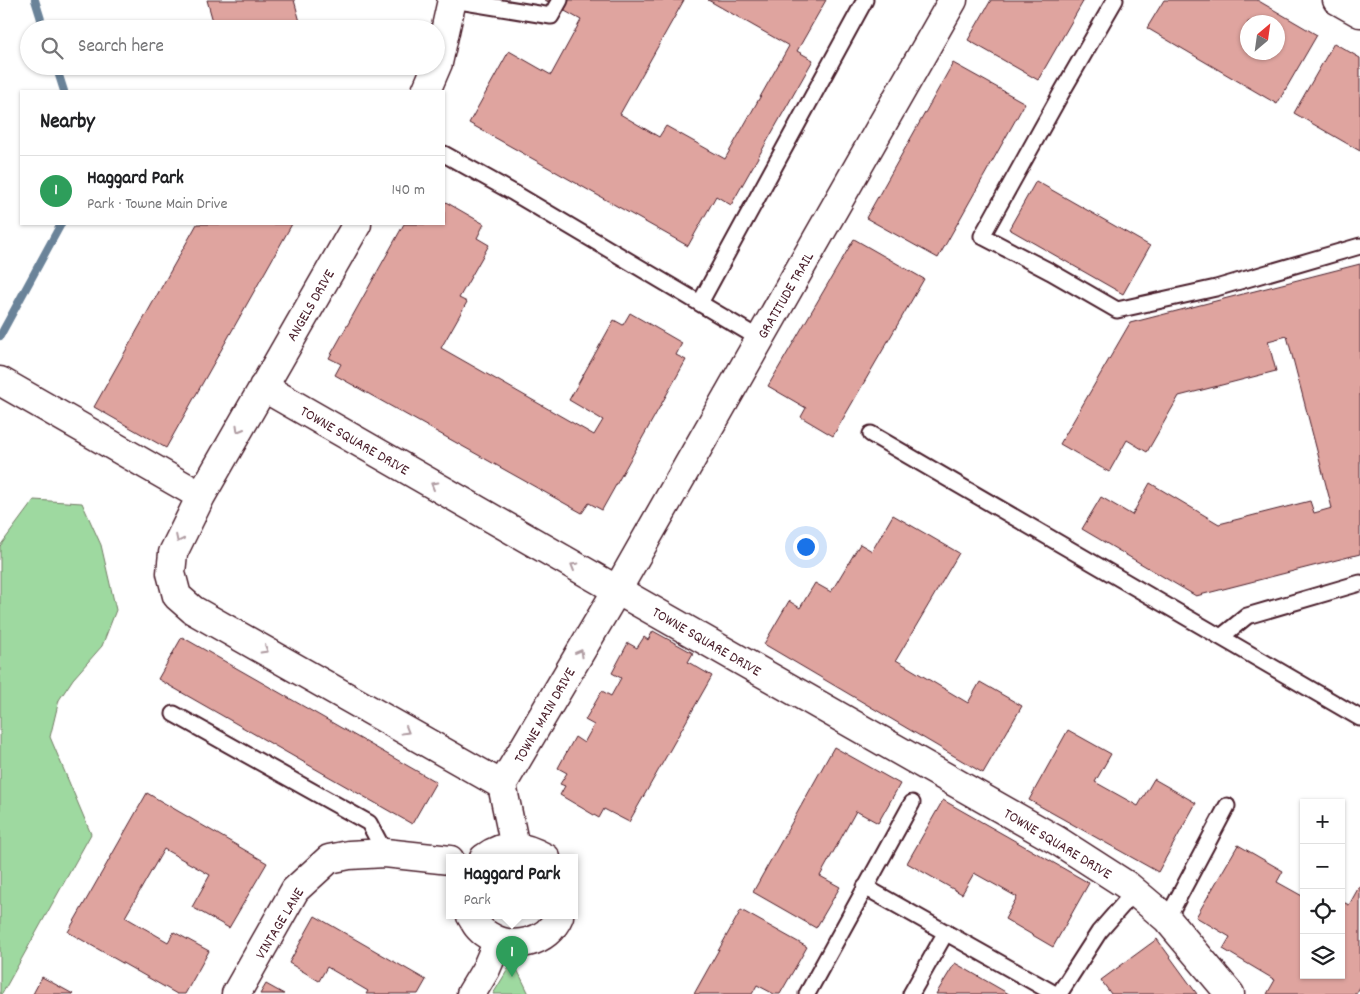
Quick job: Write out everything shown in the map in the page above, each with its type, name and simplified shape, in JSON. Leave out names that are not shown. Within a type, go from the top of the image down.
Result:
[{"type":"street","points":[[445,32],[452,0]]},
{"type":"street","name":"GRATITUDE TRAIL","points":[[617,590],[953,0]]},
{"type":"street","points":[[1337,0],[1360,13]]},
{"type":"street","points":[[426,90],[433,75]]},
{"type":"street","name":"ANGELS DRIVE","points":[[263,387],[355,225]]},
{"type":"street","points":[[0,381],[201,496]]},
{"type":"street","points":[[263,387],[201,496],[173,553],[171,573],[177,596],[193,610],[502,785],[515,847]]},
{"type":"street","name":"TOWNE SQUARE DRIVE","points":[[263,387],[1058,841],[1128,886],[1167,919],[1230,994]]},
{"type":"street","name":"TOWNE MAIN DRIVE","points":[[502,785],[617,590]]},
{"type":"street","points":[[490,854],[498,849],[515,847],[532,850],[539,854]]},
{"type":"street","name":"VINTAGE LANE","points":[[236,994],[295,890],[329,859],[349,855],[385,853],[446,860]]},
{"type":"street","points":[[474,919],[480,930],[498,941],[514,944],[531,942],[546,933],[558,919]]},
{"type":"street","points":[[471,994],[486,969],[498,941]]},
{"type":"lane","points":[[452,0],[551,16],[560,0]]},
{"type":"lane","points":[[700,303],[865,0]]},
{"type":"lane","points":[[1116,0],[1063,90],[982,236],[1051,272],[1117,310],[1216,288],[1360,246]]},
{"type":"lane","points":[[445,155],[514,193],[760,339]]},
{"type":"lane","points":[[871,434],[1360,718]]},
{"type":"lane","points":[[1221,637],[1247,616],[1360,583]]},
{"type":"lane","points":[[174,714],[369,823],[385,853]]},
{"type":"lane","points":[[807,994],[912,803]]},
{"type":"lane","points":[[1167,919],[1227,806]]},
{"type":"lane","points":[[865,887],[1055,994]]},
{"type":"lane","points":[[1059,994],[1098,932],[1134,892]]},
{"type":"lane","points":[[911,994],[946,932]]},
{"type":"green space","points":[[34,500],[82,503],[101,545],[116,610],[102,646],[73,679],[59,700],[50,737],[91,834],[2,994],[0,994],[0,546]]},
{"type":"green space","points":[[513,961],[529,994],[493,994]]},
{"type":"building","points":[[207,0],[294,0],[300,20],[213,20]]},
{"type":"building","points":[[545,0],[684,0],[620,114],[659,137],[666,126],[725,159],[789,46],[708,0],[826,0],[797,51],[813,60],[731,205],[716,196],[688,246],[469,123],[509,51],[551,75],[581,20]]},
{"type":"building","points":[[991,0],[1084,0],[1038,80],[968,40]]},
{"type":"building","points":[[1164,0],[1257,0],[1283,15],[1240,15],[1240,60],[1285,60],[1285,16],[1317,35],[1277,104],[1147,28]]},
{"type":"building","points":[[1334,43],[1360,58],[1360,151],[1294,113]]},
{"type":"building","points":[[953,63],[1025,103],[938,258],[866,218]]},
{"type":"building","points":[[1036,181],[1150,246],[1123,294],[1009,229]]},
{"type":"building","points":[[445,202],[484,224],[477,238],[489,245],[459,298],[467,302],[441,348],[594,435],[603,420],[569,400],[614,320],[623,325],[630,313],[682,343],[676,355],[686,360],[602,510],[589,503],[582,513],[335,375],[341,364],[329,358],[403,225],[445,225]]},
{"type":"building","points":[[196,225],[291,225],[166,448],[94,407]]},
{"type":"building","points":[[854,239],[924,279],[833,436],[801,417],[806,408],[768,386]]},
{"type":"building","points":[[1360,264],[1360,554],[1196,596],[1082,529],[1101,497],[1132,515],[1150,483],[1219,524],[1310,501],[1314,513],[1332,508],[1287,336],[1268,341],[1276,371],[1179,396],[1147,452],[1127,440],[1109,472],[1060,444],[1130,323]]},
{"type":"building","points":[[893,515],[959,553],[896,660],[968,703],[980,682],[1022,706],[983,773],[764,644],[789,601],[800,608],[815,583],[831,592],[860,544],[872,551]]},
{"type":"building","points":[[653,631],[693,653],[688,662],[712,676],[629,822],[604,809],[599,818],[560,795],[565,786],[560,784],[567,773],[558,768],[575,737],[584,743],[594,725],[585,720],[602,691],[611,696],[621,678],[612,673],[628,643],[637,648],[644,637],[648,640]]},
{"type":"building","points":[[182,637],[436,782],[412,824],[158,679]]},
{"type":"building","points":[[1068,730],[1111,754],[1095,782],[1138,806],[1154,779],[1196,803],[1158,872],[1029,800]]},
{"type":"building","points":[[834,747],[900,784],[878,823],[856,811],[820,876],[840,887],[816,928],[753,892]]},
{"type":"building","points":[[147,793],[267,863],[229,928],[192,907],[210,875],[164,849],[125,917],[168,942],[174,932],[209,951],[185,994],[177,994],[68,932]]},
{"type":"building","points":[[943,800],[1089,883],[1053,947],[1005,919],[1017,897],[974,873],[962,894],[907,863]]},
{"type":"building","points":[[1238,845],[1283,871],[1277,882],[1300,895],[1300,979],[1345,979],[1345,903],[1349,905],[1360,885],[1360,987],[1356,994],[1267,994],[1275,980],[1223,949],[1230,937],[1196,917]]},
{"type":"building","points":[[741,910],[807,947],[780,994],[774,994],[757,985],[752,994],[694,994]]},
{"type":"building","points":[[315,916],[426,980],[418,994],[366,994],[368,991],[327,967],[319,981],[289,963]]},
{"type":"building","points":[[1157,939],[1197,994],[1111,994],[1101,980]]},
{"type":"building","points":[[955,963],[1009,994],[936,994]]},
{"type":"building","points":[[42,977],[73,994],[33,994]]},
{"type":"building","points":[[266,984],[284,994],[260,994]]},
{"type":"waterway","points":[[35,0],[41,20]]},
{"type":"waterway","points":[[59,75],[64,90]]},
{"type":"waterway","points":[[0,336],[60,225]]},
{"type":"place","name":"Haggard Park","points":[[512,977]]}]
